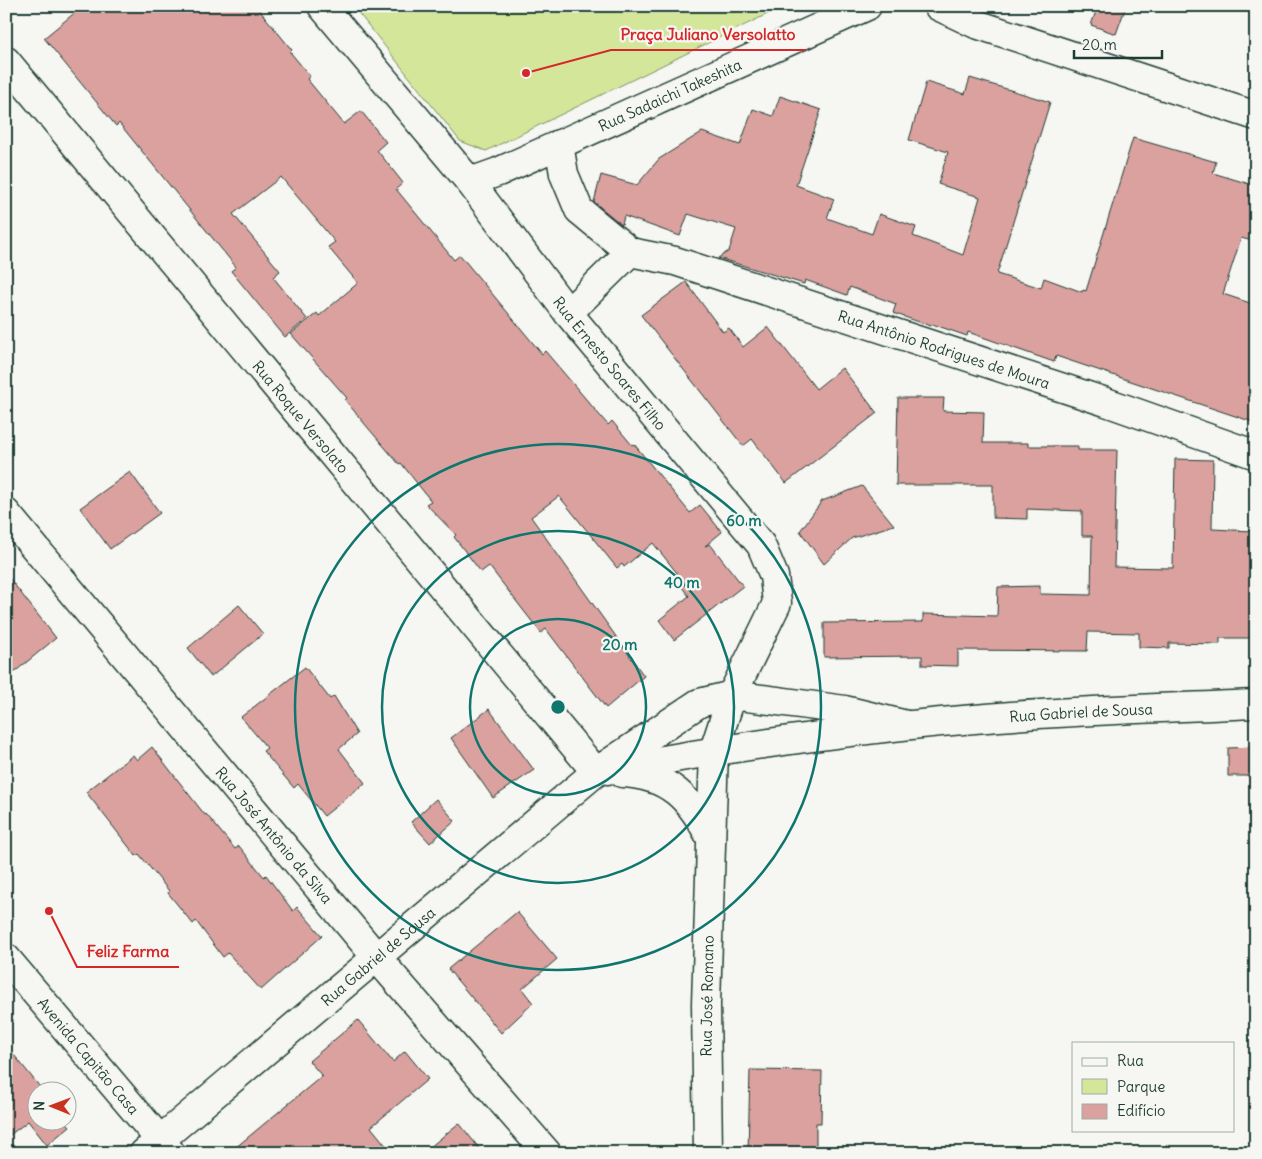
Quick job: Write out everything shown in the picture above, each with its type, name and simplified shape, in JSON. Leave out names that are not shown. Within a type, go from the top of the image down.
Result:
[{"type":"street","name":"Rua Ernesto Soares Filho","points":[[322,6],[470,182],[568,313],[761,545],[769,560],[777,603],[732,695],[714,750]]},
{"type":"street","name":"Rua Sadaichi Takeshita","points":[[470,182],[867,6]]},
{"type":"street","points":[[938,6],[976,24],[1256,116]]},
{"type":"street","points":[[990,6],[1006,33]]},
{"type":"street","name":"Rua Roque Versolato","points":[[6,61],[596,772]]},
{"type":"street","name":"Rua Antônio Rodrigues de Moura","points":[[559,144],[564,174],[579,210],[630,252],[675,261],[1106,402],[1256,455]]},
{"type":"street","points":[[568,313],[630,252]]},
{"type":"street","name":"Rua José Antônio da Silva","points":[[6,513],[377,958],[547,1153]]},
{"type":"street","name":"Rua Gabriel de Sousa","points":[[158,1148],[377,958],[596,772],[699,703],[732,695],[845,710],[907,725]]},
{"type":"street","name":"Rua Gabriel de Sousa","points":[[596,772],[714,750],[907,725],[1001,716],[1256,704]]},
{"type":"street","name":"Rua José Romano","points":[[708,1153],[706,1004],[714,750]]},
{"type":"street","name":"Rua José Romano","points":[[596,772],[638,774],[665,782],[698,813],[711,839]]},
{"type":"street","name":"Avenida Capitão Casa","points":[[6,958],[158,1148]]},
{"type":"green space","points":[[353,6],[784,6],[486,151],[460,141]]},
{"type":"building","points":[[83,6],[256,6],[292,50],[290,52],[310,76],[307,79],[344,124],[361,111],[386,142],[377,150],[403,183],[396,189],[454,260],[460,255],[542,354],[545,351],[608,425],[612,421],[632,445],[634,444],[690,513],[700,505],[722,532],[705,546],[710,544],[743,586],[674,640],[659,620],[689,596],[681,586],[685,583],[653,543],[624,567],[622,564],[617,568],[559,496],[531,517],[644,676],[606,708],[546,629],[541,633],[489,566],[481,572],[454,537],[456,535],[426,504],[431,501],[401,463],[399,464],[369,429],[345,400],[347,398],[291,334],[317,313],[319,316],[358,283],[328,247],[335,242],[281,177],[233,214],[280,271],[273,277],[307,319],[285,337],[231,271],[236,267],[119,123],[116,126],[44,38]]},
{"type":"building","points":[[1098,6],[1126,6],[1116,34],[1091,25]]},
{"type":"building","points":[[970,78],[1050,102],[997,274],[1041,288],[1044,278],[1082,292],[1083,290],[1086,291],[1133,138],[1216,162],[1213,173],[1256,186],[1256,242],[1241,238],[1223,294],[1256,305],[1256,423],[1056,356],[1054,362],[968,332],[967,336],[932,324],[931,326],[893,313],[896,304],[850,287],[847,295],[805,280],[804,284],[718,258],[729,251],[736,229],[688,214],[680,236],[624,216],[622,225],[594,202],[601,175],[637,185],[659,159],[702,132],[740,145],[753,109],[773,116],[780,96],[821,110],[796,185],[834,199],[827,218],[872,234],[879,214],[916,227],[913,236],[963,255],[980,197],[938,184],[948,152],[909,140],[926,82],[965,94]]},
{"type":"building","points":[[686,282],[723,332],[729,328],[743,347],[768,327],[816,389],[842,368],[877,413],[786,483],[752,439],[743,446],[641,315]]},
{"type":"building","points":[[898,398],[944,398],[943,411],[984,412],[983,443],[1028,443],[1028,446],[1078,446],[1078,450],[1117,450],[1114,567],[1173,568],[1175,459],[1213,460],[1212,529],[1253,531],[1252,572],[1256,572],[1256,638],[1220,638],[1220,644],[1169,643],[1169,648],[1139,647],[1139,633],[1088,632],[1087,651],[958,650],[958,666],[922,665],[922,656],[824,657],[824,623],[923,622],[923,614],[997,616],[998,587],[1040,586],[1040,594],[1091,595],[1092,536],[1082,536],[1082,511],[1027,509],[1027,519],[993,518],[993,485],[896,485]]},
{"type":"building","points":[[130,472],[160,513],[110,549],[80,508]]},
{"type":"building","points":[[862,486],[894,525],[852,538],[824,564],[800,531],[822,501]]},
{"type":"building","points":[[6,574],[56,638],[6,679]]},
{"type":"building","points":[[239,605],[263,634],[211,677],[188,648]]},
{"type":"building","points":[[305,667],[330,699],[334,696],[357,734],[339,749],[365,783],[324,816],[298,784],[294,788],[263,751],[267,748],[241,717]]},
{"type":"building","points":[[489,709],[534,770],[493,798],[451,738]]},
{"type":"building","points":[[152,747],[205,815],[235,849],[239,846],[264,877],[266,875],[293,911],[297,907],[322,936],[261,990],[228,953],[223,957],[196,921],[193,924],[168,893],[169,891],[139,854],[136,856],[86,792],[133,755],[137,760]]},
{"type":"building","points":[[1256,747],[1256,776],[1228,776],[1228,748]]},
{"type":"building","points":[[436,799],[455,821],[430,843],[411,822]]},
{"type":"building","points":[[517,912],[557,959],[522,989],[533,1003],[501,1033],[448,969]]},
{"type":"building","points":[[358,1020],[393,1062],[405,1051],[428,1079],[371,1127],[392,1153],[229,1153],[322,1076],[309,1061]]},
{"type":"building","points":[[6,1045],[36,1082],[28,1082],[28,1121],[6,1138]]},
{"type":"building","points":[[750,1070],[822,1071],[821,1123],[816,1123],[816,1153],[748,1153]]},
{"type":"building","points":[[459,1123],[483,1153],[423,1153]]},
{"type":"building","points":[[37,1132],[63,1132],[47,1145]]},
{"type":"place","name":"Praça Juliano Versolatto","points":[[526,73]]},
{"type":"place","name":"Feliz Farma","points":[[49,911]]}]
